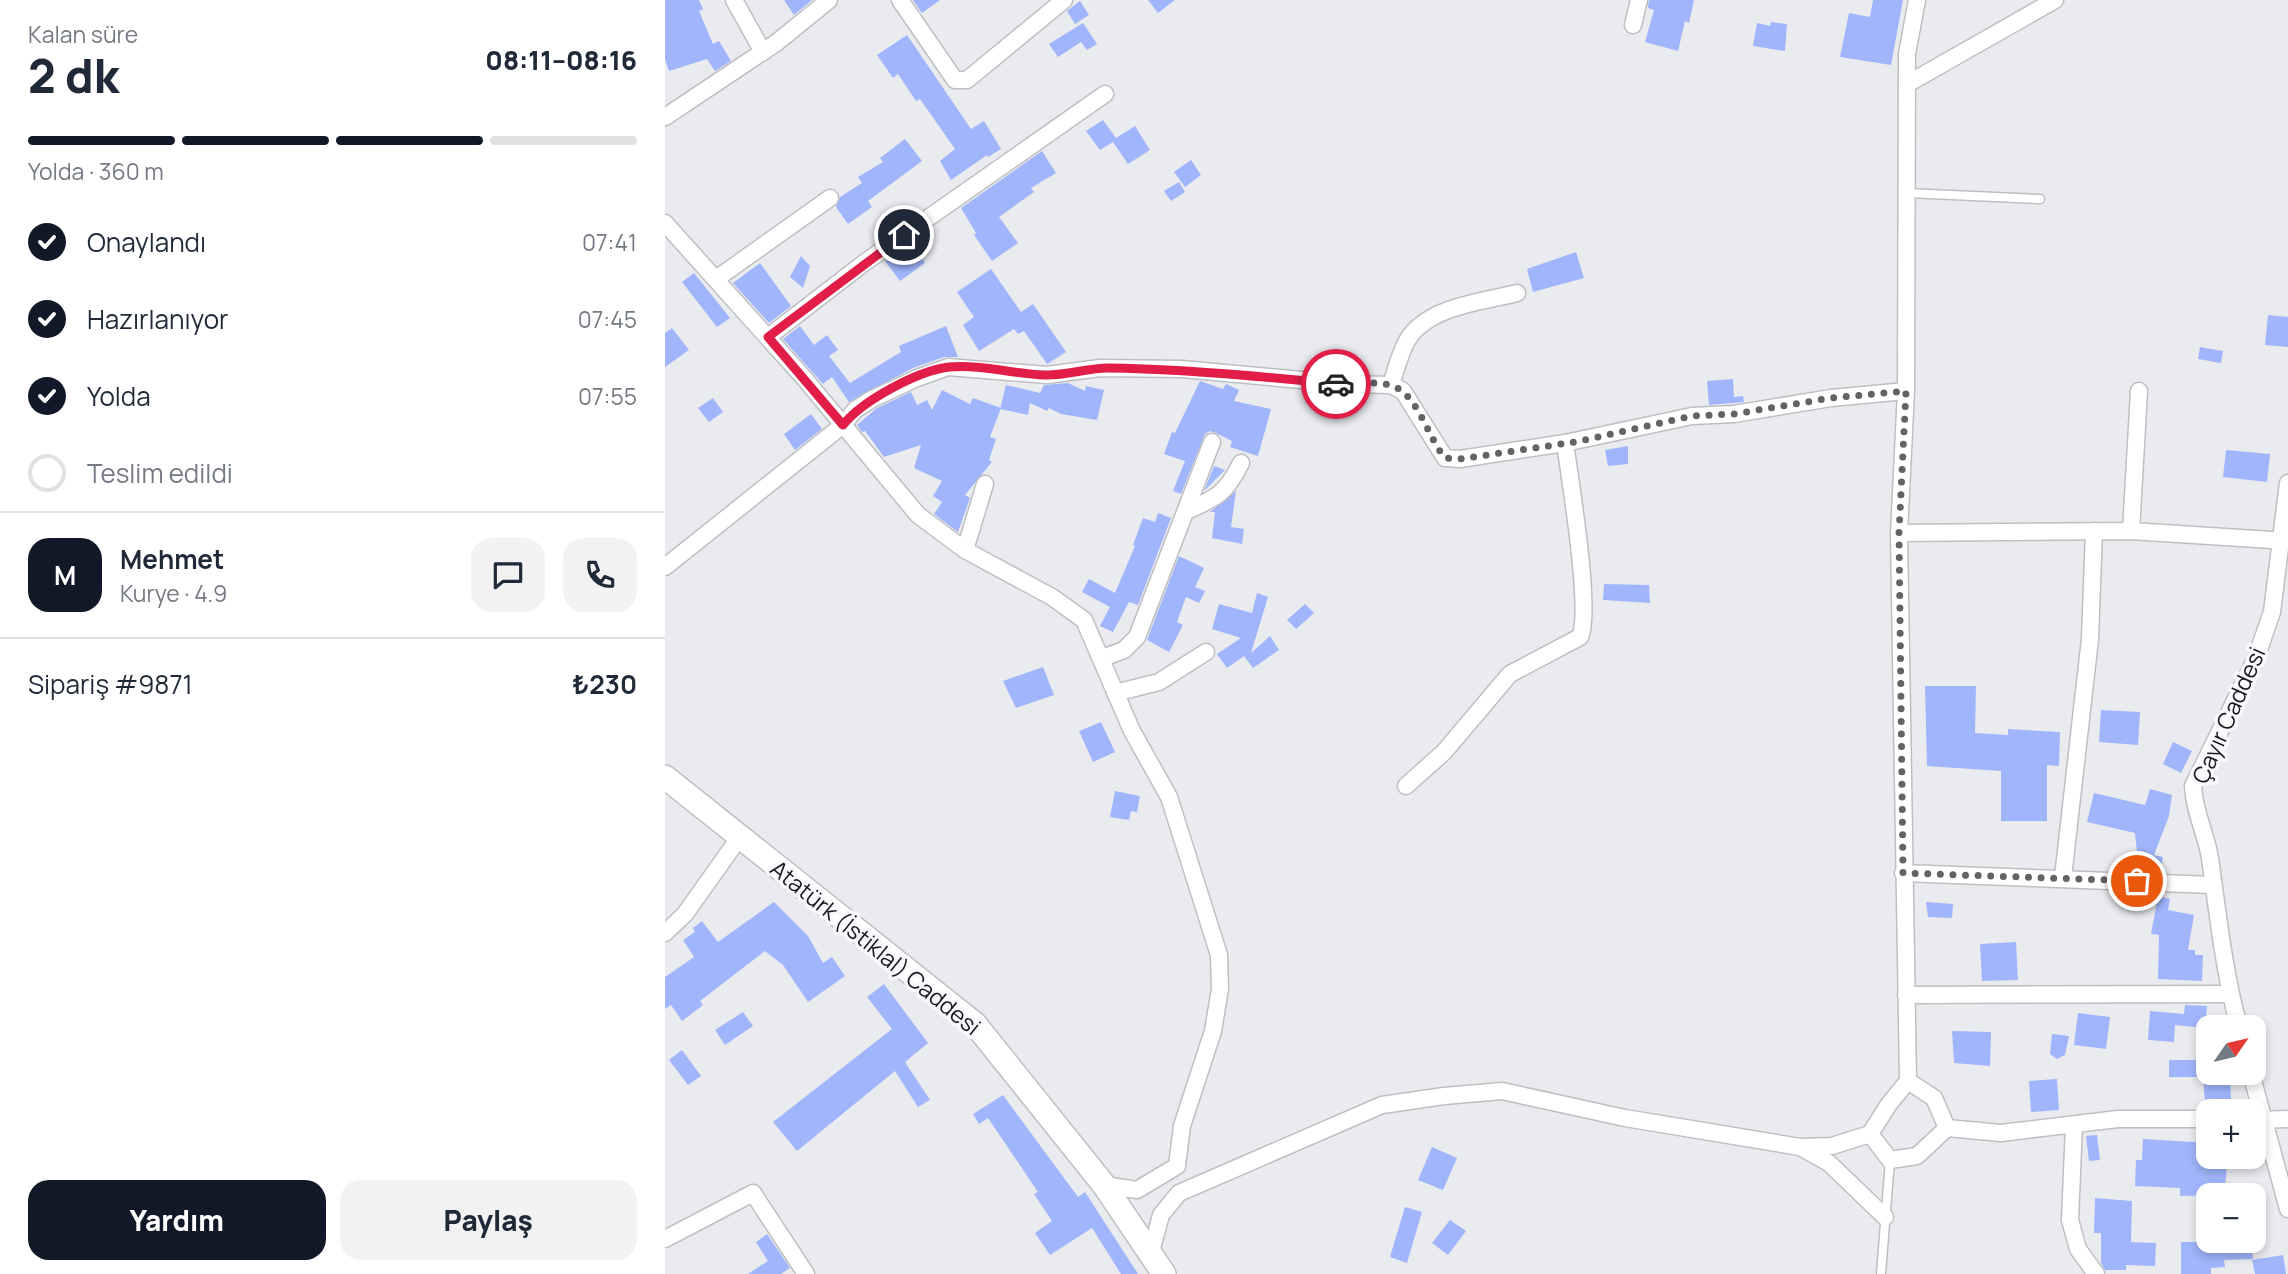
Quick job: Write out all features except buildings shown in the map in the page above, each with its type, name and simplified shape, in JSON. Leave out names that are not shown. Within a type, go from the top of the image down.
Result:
[{"type":"street","points":[[734,0],[763,52]]},
{"type":"street","points":[[665,116],[763,52],[829,0]]},
{"type":"street","points":[[900,0],[955,80],[967,80],[1064,0]]},
{"type":"street","points":[[1633,25],[1639,0]]},
{"type":"street","points":[[1151,1252],[1161,1215],[1178,1193],[1382,1105],[1502,1091],[1625,1118],[1800,1147],[1832,1146],[1870,1134],[1908,1081],[1899,533],[1906,391],[1907,54],[1917,0]]},
{"type":"street","points":[[1909,83],[2055,0]]},
{"type":"street","points":[[768,337],[864,263],[1105,94]]},
{"type":"street","points":[[716,279],[830,198]]},
{"type":"street","points":[[665,223],[768,337],[918,515],[965,550],[1052,597],[1084,620],[1132,731],[1169,797],[1219,954],[1220,989],[1213,1031],[1182,1126],[1177,1166],[1137,1190],[1104,1185]]},
{"type":"street","points":[[1391,385],[1408,340],[1421,323],[1441,314],[1517,293]]},
{"type":"street","points":[[665,567],[843,425],[855,410],[917,378],[948,367],[1047,375],[1100,368],[1182,369],[1344,384],[1391,385],[1403,391],[1445,458],[1460,459],[1565,443],[1692,416],[1734,414],[1831,398],[1906,391]]},
{"type":"street","points":[[2131,531],[2139,391]]},
{"type":"street","points":[[1102,658],[1124,650],[1137,637],[1189,510],[1212,442]]},
{"type":"street","points":[[1406,786],[1444,752],[1510,674],[1580,637],[1584,628],[1582,596],[1565,443]]},
{"type":"street","points":[[1189,510],[1218,497],[1230,485],[1241,463]]},
{"type":"street","name":"Çayır Caddesi","points":[[2236,1015],[2212,885],[2210,857],[2194,806],[2193,786],[2256,658],[2272,612],[2284,541],[2288,483]]},
{"type":"street","points":[[965,550],[985,484]]},
{"type":"street","points":[[2063,877],[2090,639],[2094,531]]},
{"type":"street","points":[[1899,533],[2131,531],[2284,541]]},
{"type":"street","points":[[1115,693],[1160,682],[1206,652]]},
{"type":"street","name":"Atatürk (İstiklal) Caddesi","points":[[665,778],[739,838],[785,870],[975,1024],[1104,1185],[1164,1274]]},
{"type":"street","points":[[665,933],[685,914],[739,838]]},
{"type":"street","points":[[1903,873],[2063,877],[2212,885]]},
{"type":"street","points":[[1906,995],[2230,994]]},
{"type":"street","points":[[1908,1081],[1934,1098],[1947,1128]]},
{"type":"street","points":[[1870,1134],[1890,1160],[1917,1156],[1947,1128],[2001,1133],[2118,1119],[2196,1119]]},
{"type":"street","points":[[2266,1120],[2288,1119]]},
{"type":"street","points":[[2074,1125],[2070,1220],[2078,1249],[2096,1274]]},
{"type":"street","points":[[2266,1144],[2288,1209]]},
{"type":"street","points":[[1800,1147],[1829,1163],[1885,1217]]},
{"type":"street","points":[[665,1239],[753,1193],[806,1274]]},
{"type":"lane","points":[[1907,193],[2040,199]]},
{"type":"lane","points":[[1881,1274],[1890,1160]]},
{"type":"way so far","points":[[1336,384],[1391,385],[1403,391],[1434,446],[1445,458],[1460,459],[1575,442],[1692,416],[1734,414],[1831,398],[1906,391],[1899,533],[1903,873],[2137,881]]},
{"type":"route","points":[[904,235],[768,337],[843,425],[855,410],[873,399],[948,367],[1047,375],[1100,368],[1182,369],[1336,384]]}]
